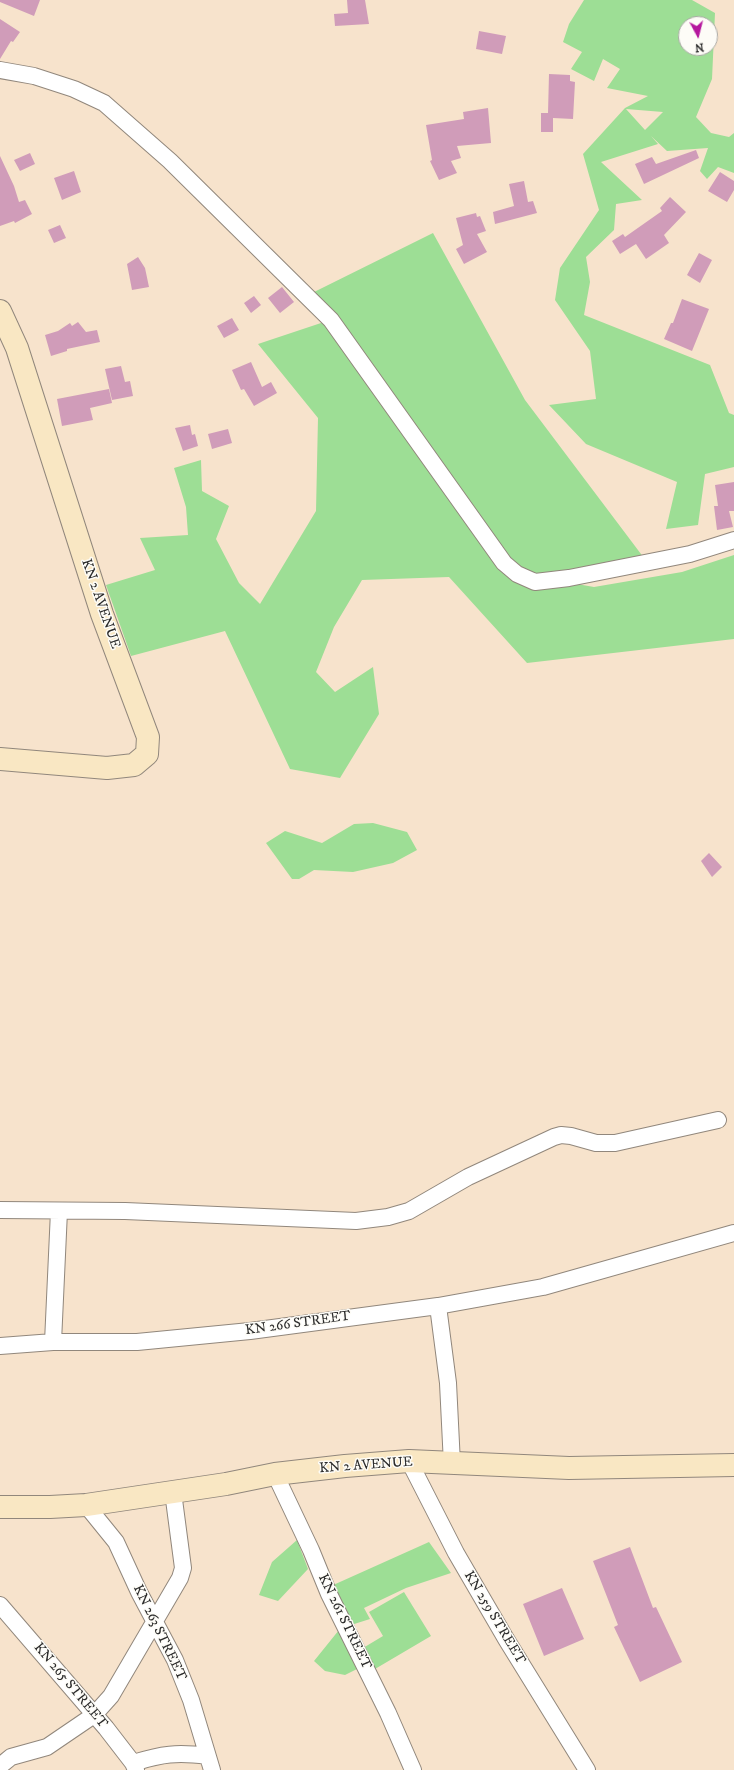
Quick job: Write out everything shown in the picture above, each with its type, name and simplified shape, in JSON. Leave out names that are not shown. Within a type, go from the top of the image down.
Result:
[{"type":"main road","name":"KN 2 AVENUE","points":[[0,312],[17,348],[102,614],[148,737],[147,754],[134,764],[107,768],[0,759]]},
{"type":"main road","name":"KN 2 AVENUE","points":[[0,1507],[86,1505],[173,1492],[275,1474],[345,1466],[409,1461],[568,1468],[734,1465]]},
{"type":"street","points":[[0,70],[34,76],[74,89],[104,103],[170,161],[330,320],[504,563],[517,574],[535,582],[569,578],[690,554],[734,540]]},
{"type":"street","points":[[0,1210],[125,1211],[356,1222],[388,1217],[409,1211],[468,1177],[561,1135],[571,1136],[596,1143],[615,1143],[718,1120]]},
{"type":"street","points":[[53,1342],[59,1211]]},
{"type":"street","name":"KN 266 STREET","points":[[0,1346],[53,1342],[137,1342],[250,1332],[438,1306],[543,1287],[734,1233]]},
{"type":"street","points":[[438,1306],[448,1383],[452,1464]]},
{"type":"street","name":"KN 259 STREET","points":[[409,1461],[456,1553],[506,1639],[587,1770]]},
{"type":"street","name":"KN 261 STREET","points":[[275,1474],[311,1550],[329,1594],[388,1712],[413,1770]]},
{"type":"street","points":[[0,1766],[11,1757],[48,1747],[94,1715],[111,1696],[180,1578],[183,1568],[173,1492]]},
{"type":"street","name":"KN 263 STREET","points":[[86,1505],[116,1542],[155,1623],[175,1660],[191,1700],[210,1763]]},
{"type":"street","name":"KN 265 STREET","points":[[0,1605],[94,1715],[134,1766]]},
{"type":"street","points":[[134,1766],[162,1754],[188,1753],[210,1763]]},
{"type":"green space","points":[[584,0],[692,0],[715,13],[715,16],[678,16],[678,56],[713,56],[712,79],[696,117],[711,133],[729,137],[734,133],[734,173],[718,167],[707,179],[700,171],[708,148],[667,151],[651,136],[658,144],[601,162],[642,200],[616,204],[614,230],[586,257],[590,282],[584,315],[710,365],[729,413],[734,415],[734,467],[705,474],[698,525],[666,529],[677,482],[586,444],[549,405],[596,399],[590,351],[555,300],[560,268],[599,210],[583,154],[625,108],[648,96],[607,88],[620,69],[603,59],[594,81],[571,69],[582,52],[563,42],[569,24]],"holes":[[[626,109],[663,112],[645,130]]]},
{"type":"green space","points":[[433,233],[525,400],[647,562],[586,575],[520,574],[594,587],[682,572],[734,555],[734,639],[527,663],[449,577],[362,580],[334,627],[316,672],[335,692],[373,667],[379,714],[340,778],[290,769],[225,631],[131,656],[106,585],[155,570],[140,538],[188,535],[186,507],[174,468],[201,460],[202,491],[229,506],[216,539],[239,583],[260,604],[316,511],[318,418],[258,344],[327,321],[306,296]]},
{"type":"green space","points":[[373,823],[407,832],[417,850],[393,863],[353,872],[314,870],[299,879],[292,879],[266,843],[285,831],[322,843],[354,824]]},
{"type":"green space","points":[[297,1540],[308,1569],[278,1601],[259,1595],[272,1562]]},
{"type":"green space","points":[[429,1542],[451,1573],[406,1588],[364,1608],[370,1619],[351,1625],[331,1586]]},
{"type":"green space","points":[[404,1592],[431,1636],[375,1669],[363,1648],[383,1636],[369,1612]]},
{"type":"green space","points":[[339,1630],[357,1669],[345,1675],[325,1671],[314,1661]]},
{"type":"building","points":[[0,0],[40,0],[34,16],[0,2]]},
{"type":"building","points":[[347,0],[365,0],[369,24],[335,26],[334,14],[348,13]]},
{"type":"building","points":[[0,19],[20,32],[13,42],[11,41],[0,59]]},
{"type":"building","points":[[479,31],[506,36],[502,54],[476,49]]},
{"type":"building","points":[[549,74],[570,75],[570,81],[575,82],[573,119],[553,118],[553,132],[541,132],[541,113],[548,113]]},
{"type":"building","points":[[488,108],[491,143],[457,146],[461,158],[451,161],[457,173],[439,180],[430,161],[432,160],[426,125],[464,119],[463,112]]},
{"type":"building","points":[[696,150],[699,158],[644,184],[635,164],[652,157],[656,164]]},
{"type":"building","points":[[30,153],[35,164],[20,171],[14,160]]},
{"type":"building","points":[[0,156],[14,186],[19,202],[25,200],[32,214],[15,223],[14,221],[0,226]]},
{"type":"building","points":[[74,171],[81,192],[62,200],[54,178]]},
{"type":"building","points":[[720,172],[734,181],[734,190],[727,202],[708,191]]},
{"type":"building","points":[[524,181],[528,202],[533,201],[537,213],[495,224],[493,212],[514,206],[509,184]]},
{"type":"building","points":[[670,197],[686,212],[664,235],[669,243],[646,259],[636,244],[620,254],[612,241],[623,234],[625,237],[662,211],[660,208]]},
{"type":"building","points":[[476,213],[477,217],[480,216],[486,231],[477,234],[487,252],[464,264],[456,249],[463,245],[456,218]]},
{"type":"building","points":[[60,225],[66,238],[54,243],[48,230]]},
{"type":"building","points":[[699,253],[712,260],[700,283],[687,275]]},
{"type":"building","points":[[138,257],[145,268],[149,287],[132,290],[127,264]]},
{"type":"building","points":[[282,287],[294,302],[280,313],[268,298]]},
{"type":"building","points":[[254,296],[261,305],[251,313],[244,303]]},
{"type":"building","points":[[682,299],[709,309],[692,351],[664,339],[671,323],[673,323]]},
{"type":"building","points":[[232,318],[239,330],[224,338],[217,326]]},
{"type":"building","points":[[78,322],[86,332],[97,330],[100,342],[67,349],[67,351],[51,356],[45,335],[58,331],[70,323],[72,326]]},
{"type":"building","points":[[251,362],[262,387],[271,382],[277,393],[254,406],[244,389],[241,390],[232,370]]},
{"type":"building","points":[[121,366],[125,382],[130,381],[133,396],[112,400],[105,369]]},
{"type":"building","points":[[109,389],[112,403],[90,408],[93,420],[62,426],[57,399]]},
{"type":"building","points":[[190,425],[192,435],[195,434],[198,446],[183,451],[175,428]]},
{"type":"building","points":[[228,429],[232,443],[212,449],[208,434]]},
{"type":"building","points":[[734,482],[734,511],[729,511],[733,527],[717,530],[714,506],[718,506],[715,485]]},
{"type":"building","points":[[709,853],[722,867],[712,877],[701,861]]},
{"type":"building","points":[[630,1547],[653,1608],[656,1607],[682,1662],[640,1682],[614,1627],[618,1625],[593,1561]]},
{"type":"building","points":[[562,1588],[584,1639],[544,1656],[523,1604]]}]
